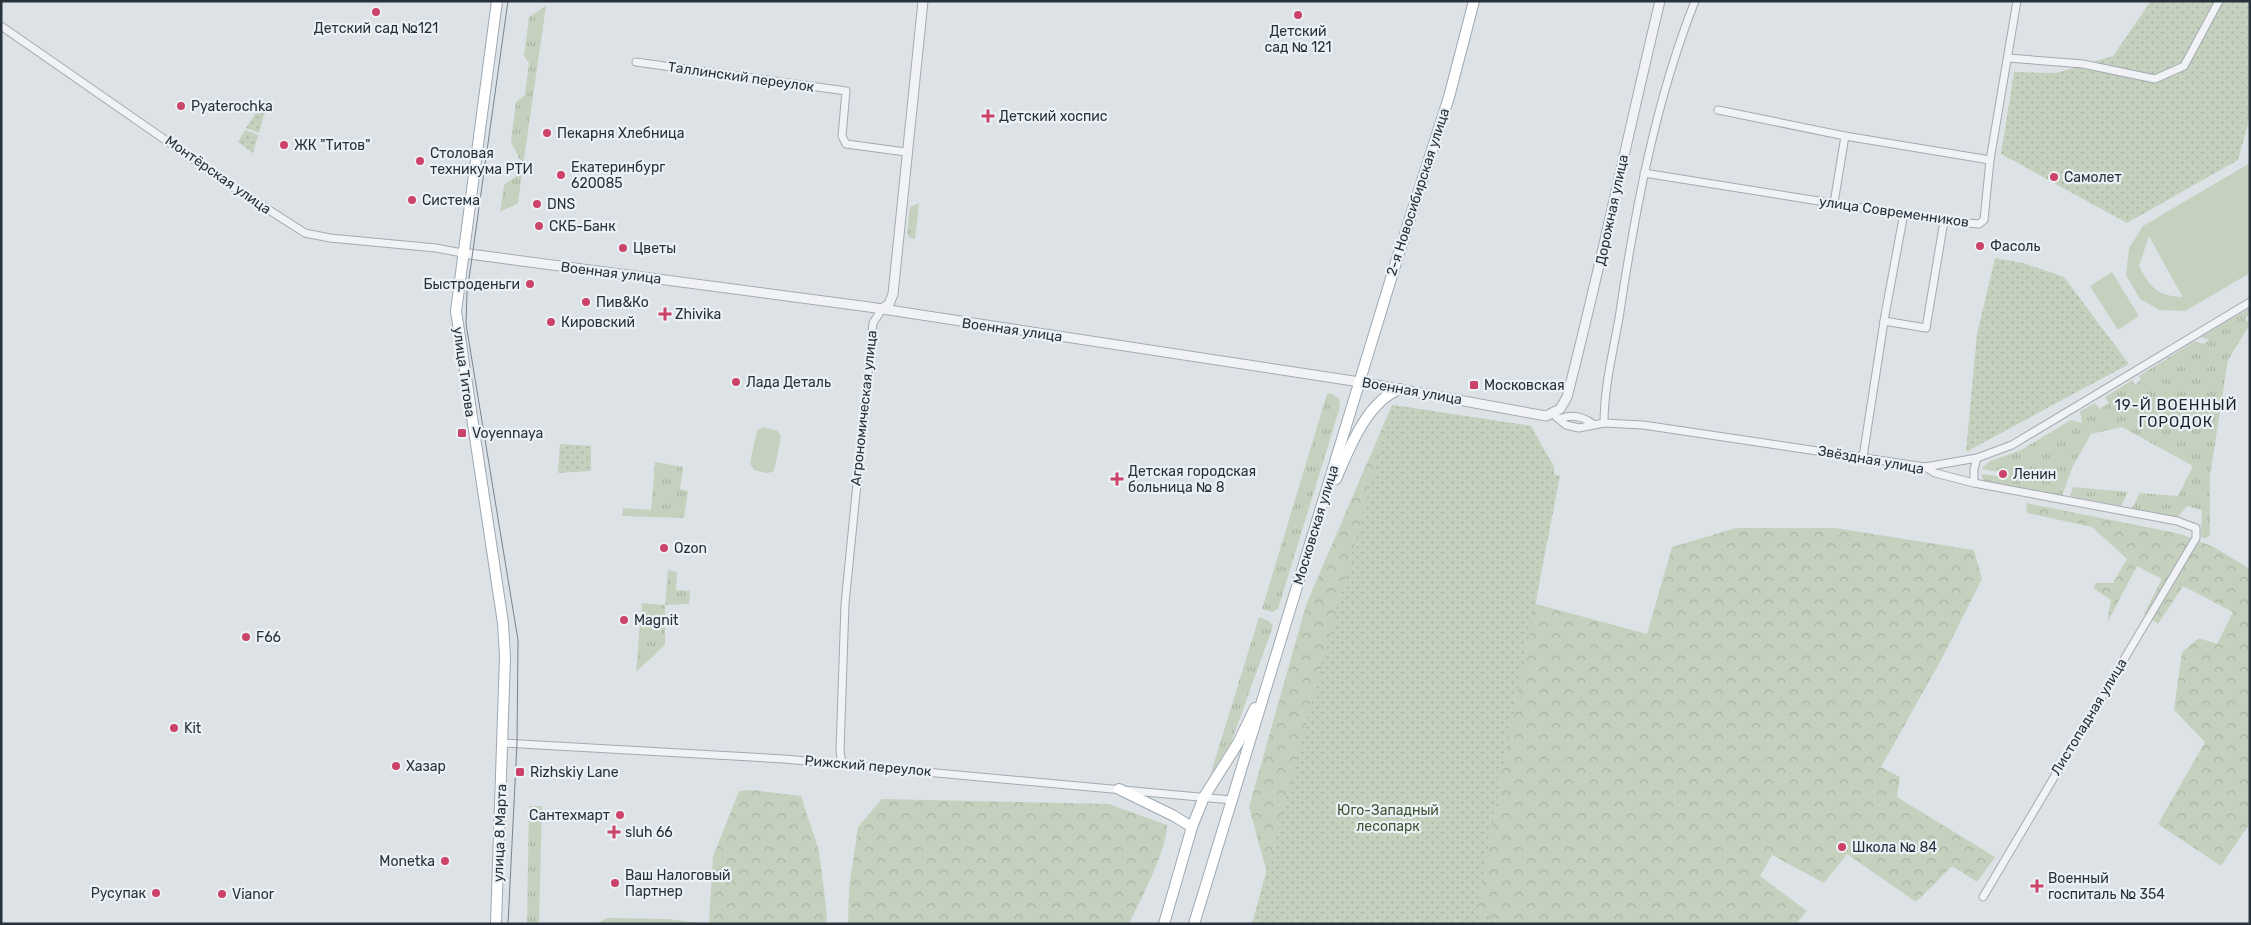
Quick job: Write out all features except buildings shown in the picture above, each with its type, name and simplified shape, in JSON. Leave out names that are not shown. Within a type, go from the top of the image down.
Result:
[{"type":"main road","name":"улица Титова","points":[[498,1],[462,253],[456,311],[503,623],[505,657],[503,743]]},
{"type":"main road","name":"2-я Новосибирская улица","points":[[1360,382],[1448,97],[1474,1]]},
{"type":"main road","name":"Московская улица","points":[[1194,924],[1360,382]]},
{"type":"main road","points":[[1327,489],[1336,480],[1356,433],[1384,397],[1400,389]]},
{"type":"main road","name":"Московская улица","points":[[1164,924],[1192,826],[1204,797],[1238,743],[1272,668]]},
{"type":"main road","name":"улица 8 Марта","points":[[496,924],[503,743]]},
{"type":"main road","points":[[1119,789],[1192,826]]},
{"type":"street","name":"Агрономическая улица","points":[[842,764],[841,742],[848,562],[873,323],[882,309],[888,304],[893,294],[900,241],[906,152],[923,1]]},
{"type":"street","points":[[1470,1],[1470,14]]},
{"type":"street","name":"Дорожная улица","points":[[1556,416],[1567,397],[1575,368],[1660,1]]},
{"type":"street","points":[[1604,423],[1623,288],[1644,173],[1665,91],[1695,1]]},
{"type":"street","name":"улица Современников","points":[[1644,173],[1904,213],[1944,221],[1979,224],[1984,220],[1990,160],[2017,1]]},
{"type":"street","points":[[2008,58],[2082,64],[2155,79],[2184,66],[2219,1]]},
{"type":"street","name":"Монтёрская улица","points":[[1,26],[233,187],[305,233],[330,238],[436,248],[462,253]]},
{"type":"street","name":"Таллинский переулок","points":[[636,62],[846,91],[842,136],[846,144],[906,152]]},
{"type":"street","points":[[1718,110],[1845,136],[1990,160]]},
{"type":"street","points":[[1834,203],[1845,136]]},
{"type":"street","points":[[1863,457],[1884,321],[1904,213]]},
{"type":"street","points":[[1884,321],[1926,328],[1944,221]]},
{"type":"street","name":"Военная улица","points":[[462,253],[882,309],[1360,382],[1546,416],[1579,417],[1593,424]]},
{"type":"street","points":[[1925,467],[1977,458],[2012,445],[2250,302]]},
{"type":"street","name":"Военная улица","points":[[1556,416],[1566,424],[1579,428]]},
{"type":"street","name":"Звёздная улица","points":[[1579,428],[1604,423],[1643,425],[1925,467],[1935,473],[1974,483],[2178,521],[2196,528],[2196,538]]},
{"type":"street","points":[[1974,483],[1974,469],[1977,458]]},
{"type":"street","name":"Листопадная улица","points":[[1983,896],[2196,538]]},
{"type":"street","name":"Рижский переулок","points":[[503,743],[842,764],[1232,800]]},
{"type":"green space","points":[[2151,1],[2250,1],[2250,117],[2238,160],[2127,223],[2001,154],[2014,72],[2056,73],[2113,56]]},
{"type":"green space","points":[[546,6],[523,166],[511,142],[516,102],[525,95],[529,63],[524,56],[529,17]]},
{"type":"green space","points":[[264,100],[272,102],[269,110],[264,115],[259,133],[246,128]]},
{"type":"green space","points":[[245,130],[258,135],[253,153],[238,142]]},
{"type":"green space","points":[[2250,163],[2250,273],[2185,311],[2160,310],[2140,299],[2126,275],[2129,248],[2143,226]],"holes":[[[2149,236],[2182,296],[2166,295],[2155,289],[2139,266]]]},
{"type":"green space","points":[[522,172],[518,203],[500,212],[504,185]]},
{"type":"green space","points":[[919,203],[915,239],[910,238],[907,233],[910,207]]},
{"type":"green space","points":[[1995,258],[2023,263],[2064,277],[2129,364],[1966,452],[1977,334]]},
{"type":"green space","points":[[2112,272],[2139,316],[2118,330],[2090,286]]},
{"type":"green space","points":[[2250,308],[2250,313],[2245,319],[2250,324],[2228,360],[2210,476],[2210,535],[2204,539],[2201,536],[2202,510],[2187,506],[2178,517],[2132,508],[2140,493],[2178,496],[2193,466],[2122,427],[2091,434],[2072,468],[2062,496],[1984,482],[1981,474],[2006,477],[2006,473],[1981,469],[1990,461],[2021,450],[2071,420],[2082,423],[2080,411],[2095,403],[2100,409],[2109,403],[2105,397],[2132,380],[2135,385],[2141,380],[2139,376],[2195,341],[2203,344],[2209,340],[2201,337]]},
{"type":"green space","points":[[1331,393],[1340,400],[1339,410],[1278,609],[1272,612],[1262,609],[1327,394]]},
{"type":"green space","points":[[1392,405],[1531,426],[1546,474],[1536,604],[1647,634],[1672,547],[1736,528],[1835,528],[1974,550],[1982,579],[1941,660],[1881,767],[1900,777],[1897,797],[1995,857],[1977,882],[1952,866],[1916,902],[1847,854],[1824,883],[1772,855],[1760,876],[1807,911],[1796,924],[1268,924],[1275,903],[1249,807],[1306,605]]},
{"type":"green space","name":"Юго-Западный лесопарк","points":[[1392,405],[1531,426],[1554,467],[1554,474],[1560,476],[1476,910],[1502,924],[1252,924]]},
{"type":"green space","points":[[763,427],[778,431],[781,437],[773,472],[766,473],[754,470],[750,463],[757,431]]},
{"type":"green space","points":[[560,444],[591,446],[591,471],[558,473]]},
{"type":"green space","points":[[655,462],[683,467],[680,489],[688,491],[684,518],[622,516],[623,508],[651,510]]},
{"type":"green space","points":[[2073,487],[2128,492],[2121,506],[2070,496]]},
{"type":"green space","points":[[2026,503],[2181,534],[2214,547],[2250,569],[2250,823],[2221,866],[2158,824],[2205,742],[2174,710],[2182,652],[2199,638],[2217,644],[2233,612],[2183,586],[2158,624],[2144,614],[2162,579],[2137,566],[2107,623],[2111,600],[2093,588],[2096,583],[2113,583],[2127,559],[2092,527],[2027,513]]},
{"type":"green space","points":[[668,570],[677,572],[676,590],[690,591],[689,604],[665,605]]},
{"type":"green space","points":[[642,603],[665,605],[665,645],[636,672]]},
{"type":"green space","points":[[1259,617],[1269,621],[1273,626],[1231,743],[1210,776]]},
{"type":"green space","points":[[752,790],[801,796],[819,851],[827,915],[826,924],[709,924],[713,857],[739,791]]},
{"type":"green space","points":[[882,799],[1109,804],[1167,825],[1166,836],[1158,861],[1129,924],[848,924],[849,889],[858,827]]},
{"type":"green space","points":[[529,806],[542,806],[539,924],[527,924]]},
{"type":"green space","points":[[607,918],[668,919],[708,924],[596,924]]},
{"type":"tram line","points":[[508,1],[467,293],[466,324],[518,640],[517,743],[508,924]]},
{"type":"place","name":"Детский сад №121","points":[[376,12]]},
{"type":"place","name":"Детский сад № 121","points":[[1298,15]]},
{"type":"place","name":"Pyaterochka","points":[[181,106]]},
{"type":"place","name":"Детский хоспис","points":[[988,116]]},
{"type":"place","name":"Пекарня Хлебница","points":[[547,133]]},
{"type":"place","name":"ЖК \"Титов\"","points":[[284,145]]},
{"type":"place","name":"Столовая техникума РТИ","points":[[420,161]]},
{"type":"place","name":"Екатеринбург 620085","points":[[561,175]]},
{"type":"place","name":"Самолет","points":[[2054,177]]},
{"type":"place","name":"Система","points":[[412,200]]},
{"type":"place","name":"DNS","points":[[537,204]]},
{"type":"place","name":"СКБ-Банк","points":[[539,226]]},
{"type":"place","name":"Фасоль","points":[[1980,246]]},
{"type":"place","name":"Цветы","points":[[623,248]]},
{"type":"place","name":"Быстроденьги","points":[[530,284]]},
{"type":"place","name":"Пив&Ко","points":[[586,302]]},
{"type":"place","name":"Zhivika","points":[[665,314]]},
{"type":"place","name":"Кировский","points":[[551,322]]},
{"type":"place","name":"Лада Деталь","points":[[736,382]]},
{"type":"place","name":"Московская","points":[[1474,385]]},
{"type":"place","name":"Voyennaya","points":[[462,433]]},
{"type":"place","name":"Ленин","points":[[2003,474]]},
{"type":"place","name":"Детская городская больница № 8","points":[[1117,479]]},
{"type":"place","name":"Ozon","points":[[664,548]]},
{"type":"place","name":"Magnit","points":[[624,620]]},
{"type":"place","name":"F66","points":[[246,637]]},
{"type":"place","name":"Kit","points":[[174,728]]},
{"type":"place","name":"Хазар","points":[[396,766]]},
{"type":"place","name":"Rizhskiy Lane","points":[[520,772]]},
{"type":"place","name":"Сантехмарт","points":[[620,815]]},
{"type":"place","name":"sluh 66","points":[[614,832]]},
{"type":"place","name":"Школа № 84","points":[[1842,847]]},
{"type":"place","name":"Monetka","points":[[445,861]]},
{"type":"place","name":"Ваш Налоговый Партнер","points":[[615,883]]},
{"type":"place","name":"Военный госпиталь № 354","points":[[2037,886]]},
{"type":"place","name":"Русупак","points":[[156,893]]},
{"type":"place","name":"Vianor","points":[[222,894]]},
{"type":"district","name":"19-Й ВОЕННЫЙ ГОРОДОК","points":[[2176,414]]}]
